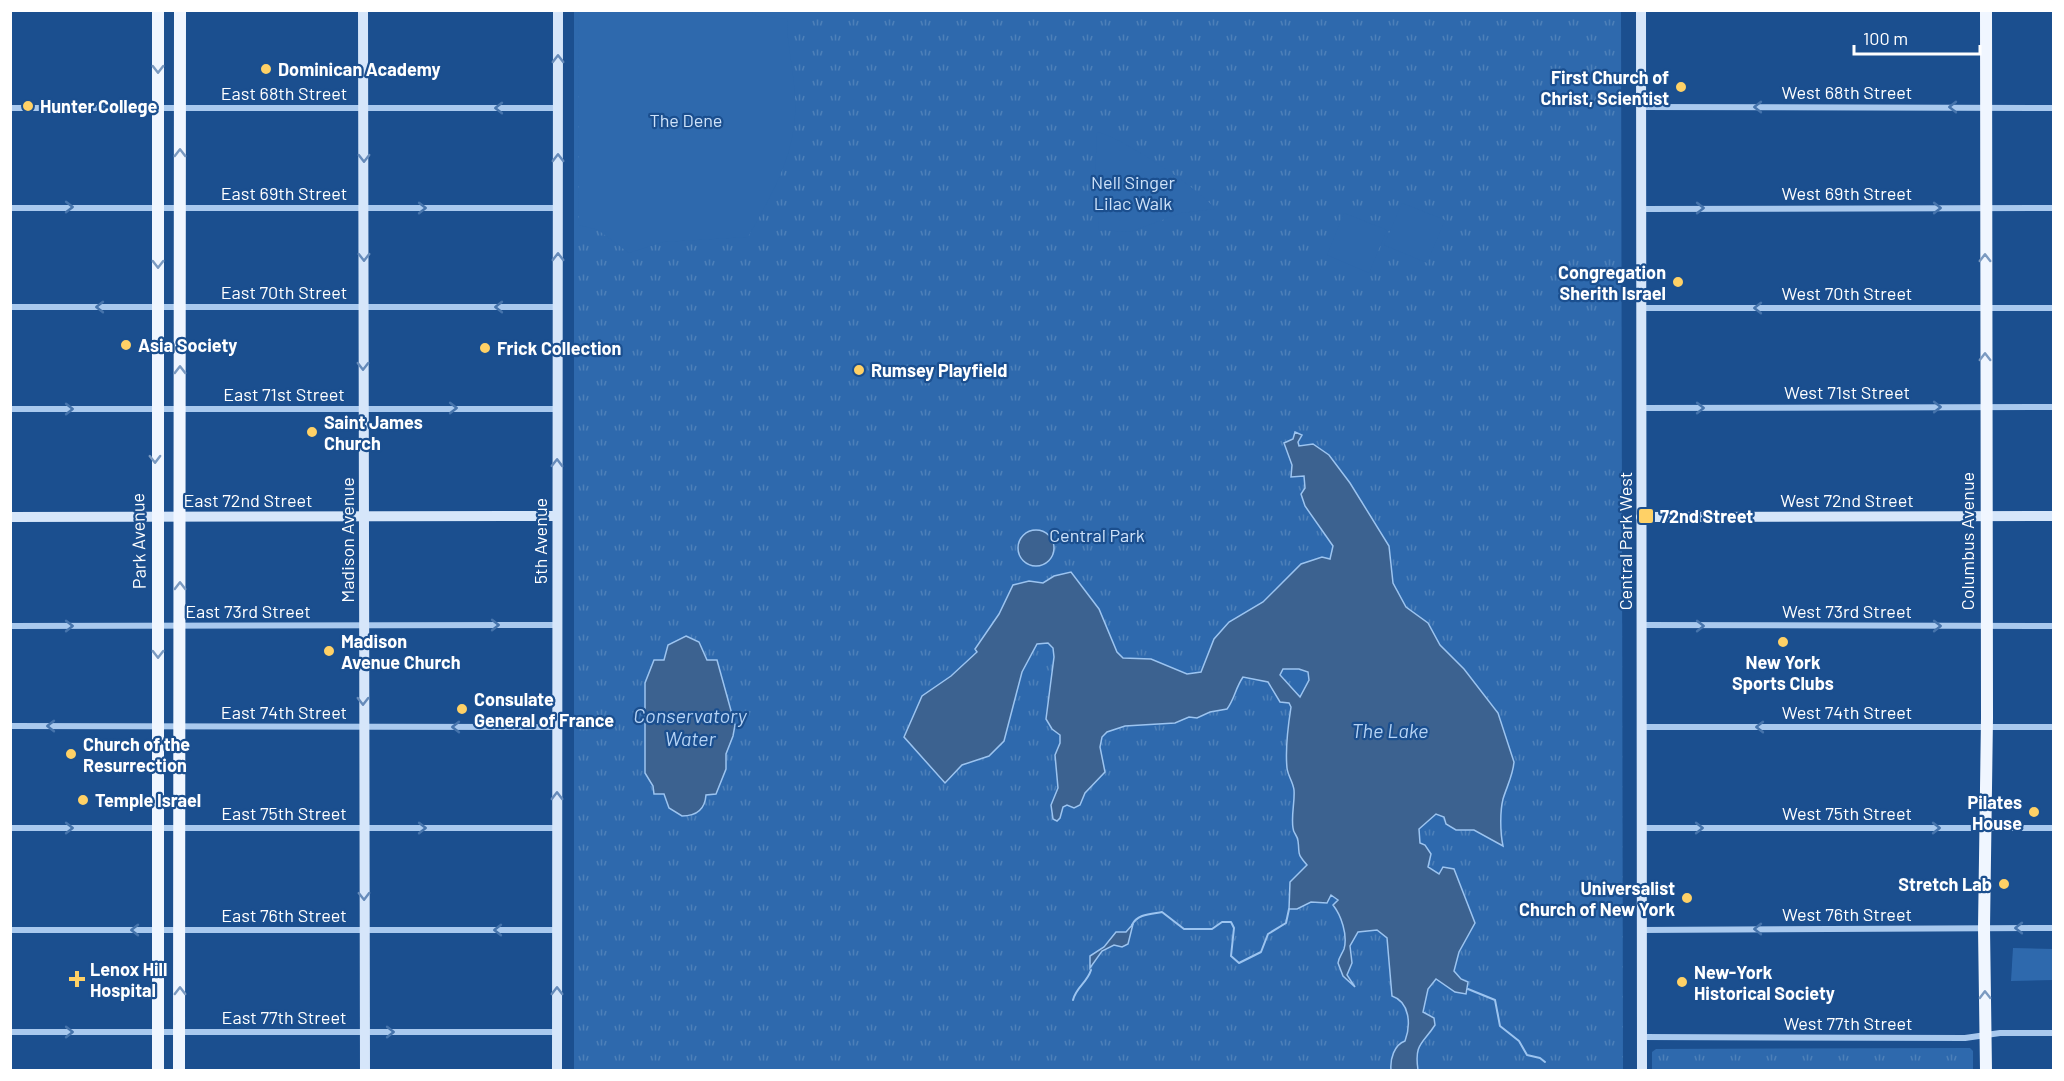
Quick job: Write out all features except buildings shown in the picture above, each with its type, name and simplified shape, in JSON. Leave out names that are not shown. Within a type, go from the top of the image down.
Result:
[{"type":"main road","name":"Park Avenue","points":[[158,10],[158,307],[155,409],[158,626],[158,1071]]},
{"type":"main road","points":[[179,1071],[180,10]]},
{"type":"main road","name":"Madison Avenue","points":[[363,10],[364,1071]]},
{"type":"main road","name":"5th Avenue","points":[[556,1071],[558,10]]},
{"type":"main road","name":"Central Park West","points":[[1641,10],[1642,1071]]},
{"type":"main road","name":"Columbus Avenue","points":[[1986,10],[1987,728],[1984,928],[1986,1071]]},
{"type":"main road","name":"East 72nd Street","points":[[10,517],[557,516]]},
{"type":"main road","name":"West 72nd Street","points":[[1641,517],[2054,516]]},
{"type":"street","name":"West 68th Street","points":[[1641,107],[2054,108]]},
{"type":"street","name":"East 68th Street","points":[[10,108],[558,108]]},
{"type":"street","name":"East 69th Street","points":[[10,207],[558,208]]},
{"type":"street","name":"West 69th Street","points":[[1641,208],[2054,208]]},
{"type":"street","name":"East 70th Street","points":[[10,307],[558,307]]},
{"type":"street","name":"West 70th Street","points":[[1641,308],[2054,308]]},
{"type":"street","name":"West 71st Street","points":[[1641,408],[2054,407]]},
{"type":"street","name":"East 71st Street","points":[[10,409],[558,409]]},
{"type":"street","name":"East 73rd Street","points":[[10,626],[557,625]]},
{"type":"street","name":"West 73rd Street","points":[[1641,625],[2054,626]]},
{"type":"street","name":"East 74th Street","points":[[10,726],[557,727]]},
{"type":"street","name":"West 74th Street","points":[[1641,727],[2054,727]]},
{"type":"street","name":"East 75th Street","points":[[10,828],[557,828]]},
{"type":"street","name":"West 75th Street","points":[[1641,828],[2054,828]]},
{"type":"street","name":"West 76th Street","points":[[1641,930],[2054,928]]},
{"type":"street","name":"East 76th Street","points":[[10,930],[557,930]]},
{"type":"street","name":"East 77th Street","points":[[10,1032],[557,1032]]},
{"type":"street","name":"West 77th Street","points":[[1642,1037],[1965,1038],[1986,1035],[2054,1033]]},
{"type":"green space","name":"The Dene","points":[[748,10],[757,16],[787,19],[795,117],[782,170],[748,237],[663,242],[629,253],[598,230],[579,225],[578,11]]},
{"type":"green space","name":"Central Park","points":[[574,11],[1621,11],[1623,1070],[574,1070]]},
{"type":"green space","name":"Nell Singer Lilac Walk","points":[[1097,132],[1108,135],[1159,165],[1194,190],[1215,209],[1181,213],[1130,232],[1099,230],[1095,174]]},
{"type":"green space","points":[[1402,203],[1445,220],[1427,263],[1384,245]]},
{"type":"green space","points":[[1344,213],[1387,230],[1369,273],[1327,255]]},
{"type":"green space","points":[[2013,948],[2053,949],[2053,980],[2011,981]]},
{"type":"green space","points":[[1970,1048],[1973,1051],[1973,1070],[1652,1070],[1652,1052],[1656,1049]]},
{"type":"water","name":"The Lake","points":[[1295,432],[1302,435],[1298,442],[1299,446],[1313,444],[1329,455],[1350,483],[1389,546],[1393,583],[1406,607],[1428,623],[1440,645],[1464,669],[1498,713],[1514,762],[1502,804],[1503,846],[1474,830],[1456,830],[1446,824],[1444,817],[1436,814],[1419,829],[1420,843],[1425,845],[1431,854],[1428,867],[1439,874],[1443,867],[1454,869],[1475,923],[1459,952],[1454,971],[1461,979],[1468,982],[1466,994],[1455,992],[1436,979],[1428,989],[1423,1012],[1434,1018],[1435,1025],[1418,1049],[1418,1070],[1391,1070],[1394,1053],[1405,1041],[1408,1015],[1402,1003],[1392,996],[1387,938],[1377,930],[1358,932],[1350,946],[1352,963],[1347,975],[1355,987],[1343,976],[1338,963],[1344,949],[1345,938],[1339,914],[1333,905],[1338,900],[1331,895],[1327,903],[1311,902],[1297,909],[1289,909],[1290,882],[1307,865],[1300,855],[1298,839],[1293,828],[1294,790],[1286,760],[1291,707],[1289,703],[1280,702],[1268,682],[1243,677],[1227,709],[1210,712],[1197,718],[1189,717],[1175,723],[1125,726],[1107,732],[1102,737],[1100,747],[1105,772],[1085,793],[1080,805],[1074,808],[1067,805],[1063,807],[1057,821],[1053,819],[1051,805],[1058,788],[1055,755],[1060,743],[1060,735],[1052,729],[1046,719],[1054,657],[1053,648],[1048,643],[1037,644],[1022,672],[1004,741],[989,756],[962,765],[945,783],[904,737],[922,696],[951,676],[977,652],[975,649],[999,614],[1013,585],[1029,581],[1043,583],[1054,576],[1071,572],[1099,609],[1117,652],[1123,658],[1151,659],[1187,674],[1201,672],[1214,639],[1229,622],[1263,602],[1301,564],[1322,557],[1330,559],[1333,546],[1305,506],[1301,494],[1305,488],[1304,476],[1291,477],[1292,465],[1284,443],[1293,439]],"holes":[[[1283,669],[1299,669],[1308,672],[1309,680],[1300,697],[1280,675]]]},
{"type":"water","points":[[1036,530],[1049,535],[1054,548],[1049,561],[1036,566],[1023,561],[1018,548],[1023,535]]},
{"type":"water","name":"Conservatory Water","points":[[686,636],[699,642],[707,660],[717,660],[735,725],[726,754],[726,769],[716,794],[706,795],[702,808],[696,813],[682,816],[669,808],[664,794],[654,794],[653,786],[645,773],[645,683],[654,660],[664,660],[668,645]]},
{"type":"water","points":[[1133,924],[1128,944],[1122,947],[1114,945],[1102,951],[1090,968],[1090,956],[1104,947],[1116,932],[1126,932]]},
{"type":"waterway","points":[[1132,925],[1141,917],[1162,912],[1184,929],[1212,929],[1222,922],[1231,922],[1234,928],[1231,956],[1239,963],[1261,952],[1268,934],[1286,923],[1289,909]]},
{"type":"waterway","points":[[1073,1000],[1091,970]]},
{"type":"waterway","points":[[1468,989],[1495,1000],[1500,1026],[1519,1041],[1527,1055],[1540,1058],[1545,1062]]},
{"type":"place","name":"Dominican Academy","points":[[266,69]]},
{"type":"place","name":"First Church of Christ, Scientist","points":[[1681,87]]},
{"type":"place","name":"Hunter College","points":[[28,106]]},
{"type":"place","name":"Congregation Sherith Israel","points":[[1678,282]]},
{"type":"place","name":"Asia Society","points":[[126,345]]},
{"type":"place","name":"Frick Collection","points":[[485,348]]},
{"type":"place","name":"Rumsey Playfield","points":[[859,370]]},
{"type":"place","name":"Saint James Church","points":[[312,432]]},
{"type":"place","name":"72nd Street","points":[[1646,516]]},
{"type":"place","name":"New York Sports Clubs","points":[[1783,642]]},
{"type":"place","name":"Madison Avenue Church","points":[[329,651]]},
{"type":"place","name":"Consulate General of France","points":[[462,709]]},
{"type":"place","name":"Church of the Resurrection","points":[[71,754]]},
{"type":"place","name":"Temple Israel","points":[[83,800]]},
{"type":"place","name":"Pilates House","points":[[2034,812]]},
{"type":"place","name":"Stretch Lab","points":[[2004,884]]},
{"type":"place","name":"Universalist Church of New York","points":[[1687,898]]},
{"type":"place","name":"Lenox Hill Hospital","points":[[77,979]]},
{"type":"place","name":"New-York Historical Society","points":[[1682,982]]}]
